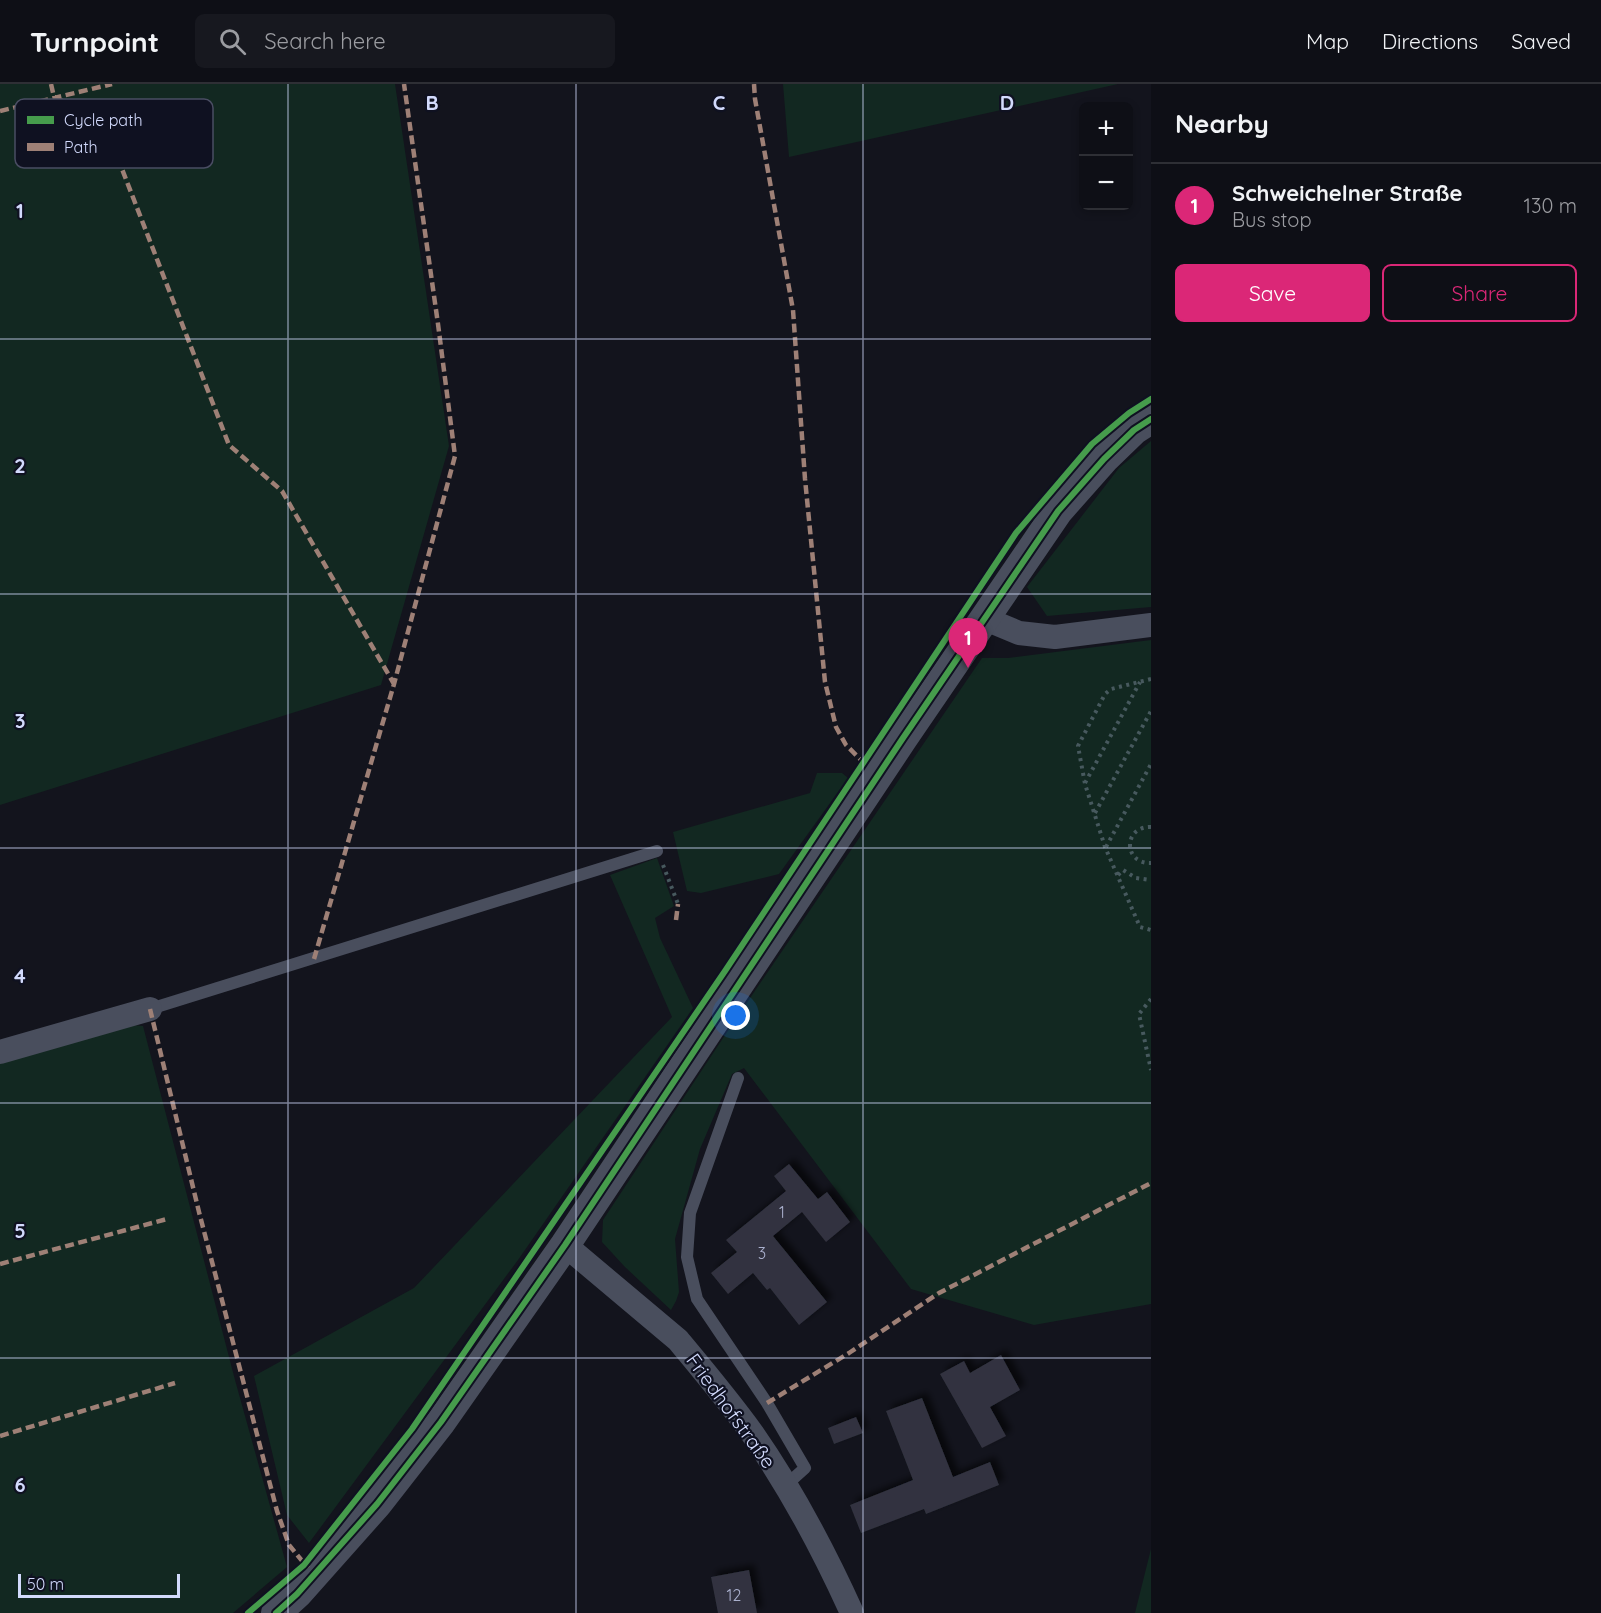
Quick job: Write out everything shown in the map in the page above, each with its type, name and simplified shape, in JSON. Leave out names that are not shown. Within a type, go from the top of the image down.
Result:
[{"type":"street","points":[[292,1606],[377,1504],[441,1422],[565,1245],[983,618],[1058,511],[1104,459],[1134,430],[1151,419]]},
{"type":"street","points":[[983,618],[1019,633],[1055,637],[1151,625]]},
{"type":"street","points":[[0,1052],[150,1010]]},
{"type":"street","name":"Friedhofstraße","points":[[565,1245],[678,1340],[752,1433],[830,1564],[852,1613]]},
{"type":"lane","points":[[150,1010],[657,851]]},
{"type":"lane","points":[[738,1078],[690,1213],[687,1257],[697,1299],[767,1403],[806,1468],[785,1486]]},
{"type":"path","points":[[1151,679],[1111,688],[1105,694],[1078,746],[1085,784],[1105,847],[1140,927],[1151,930]]},
{"type":"path","points":[[1085,784],[1140,681]]},
{"type":"path","points":[[1095,813],[1151,711]]},
{"type":"path","points":[[1105,847],[1151,764]]},
{"type":"path","points":[[1151,827],[1141,828],[1135,832],[1130,843],[1132,855],[1137,860],[1142,863],[1151,863]]},
{"type":"path","points":[[657,851],[678,904]]},
{"type":"path","points":[[1118,875],[1123,870],[1136,878],[1151,880]]},
{"type":"path","points":[[1151,999],[1139,1014],[1151,1070]]},
{"type":"green space","points":[[0,84],[395,84],[449,446],[381,685],[0,805]]},
{"type":"green space","points":[[783,84],[1118,84],[789,157]]},
{"type":"green space","points":[[1151,441],[1151,607],[1047,616],[1027,587],[1119,468]]},
{"type":"green space","points":[[1151,640],[1151,1304],[1034,1325],[911,1289],[744,1068],[732,1074],[700,1149],[675,1239],[679,1292],[671,1310],[602,1242],[603,1220],[731,1026],[982,658],[1008,658]]},
{"type":"green space","points":[[817,773],[842,773],[848,778],[779,874],[701,893],[687,891],[673,832],[810,793]]},
{"type":"green space","points":[[657,858],[674,906],[655,918],[660,938],[693,1008],[518,1260],[309,1543],[287,1515],[254,1376],[414,1288],[672,1017],[610,875]]},
{"type":"green space","points":[[132,1025],[143,1026],[235,1380],[287,1567],[233,1613],[0,1613],[0,1062]]},
{"type":"green space","points":[[1151,1549],[1151,1613],[1135,1613]]},
{"type":"building","points":[[789,1164],[818,1199],[827,1192],[850,1222],[826,1242],[802,1212],[773,1236],[827,1302],[799,1325],[770,1288],[767,1290],[753,1273],[728,1294],[711,1273],[737,1252],[726,1240],[786,1191],[774,1176]]},
{"type":"building","points":[[1001,1355],[1020,1390],[990,1407],[1006,1436],[982,1448],[940,1374],[964,1361],[970,1373]]},
{"type":"building","points":[[922,1398],[953,1477],[990,1462],[999,1485],[926,1514],[924,1509],[861,1533],[850,1505],[913,1480],[886,1411]]},
{"type":"building","points":[[856,1417],[863,1433],[834,1444],[828,1428]]},
{"type":"building","points":[[749,1570],[757,1613],[718,1613],[711,1577]]},
{"type":"marked path","points":[[51,84],[54,97],[58,99]]},
{"type":"marked path","points":[[50,99],[112,84]]},
{"type":"marked path","points":[[314,959],[394,684],[455,456],[404,84]]},
{"type":"marked path","points":[[754,84],[793,310],[805,479],[825,682],[836,727],[846,745],[867,766]]},
{"type":"marked path","points":[[0,111],[15,107]]},
{"type":"marked path","points":[[122,168],[229,445],[282,491],[394,684]]},
{"type":"marked path","points":[[676,920],[678,904]]},
{"type":"marked path","points":[[150,1009],[199,1212],[277,1511],[289,1545],[308,1568]]},
{"type":"marked path","points":[[767,1403],[849,1353],[939,1293],[1151,1183]]},
{"type":"marked path","points":[[0,1264],[167,1219]]},
{"type":"marked path","points":[[0,1436],[175,1383]]},
{"type":"cycle path","points":[[248,1613],[304,1565],[412,1429],[725,971],[1016,533],[1092,444],[1129,413],[1151,399]]},
{"type":"cycle path","points":[[276,1613],[297,1594],[377,1504],[441,1422],[565,1245],[903,738],[1058,511],[1104,459],[1134,430],[1151,419]]},
{"type":"place","name":"Schweichelner Straße","points":[[968,668]]}]
